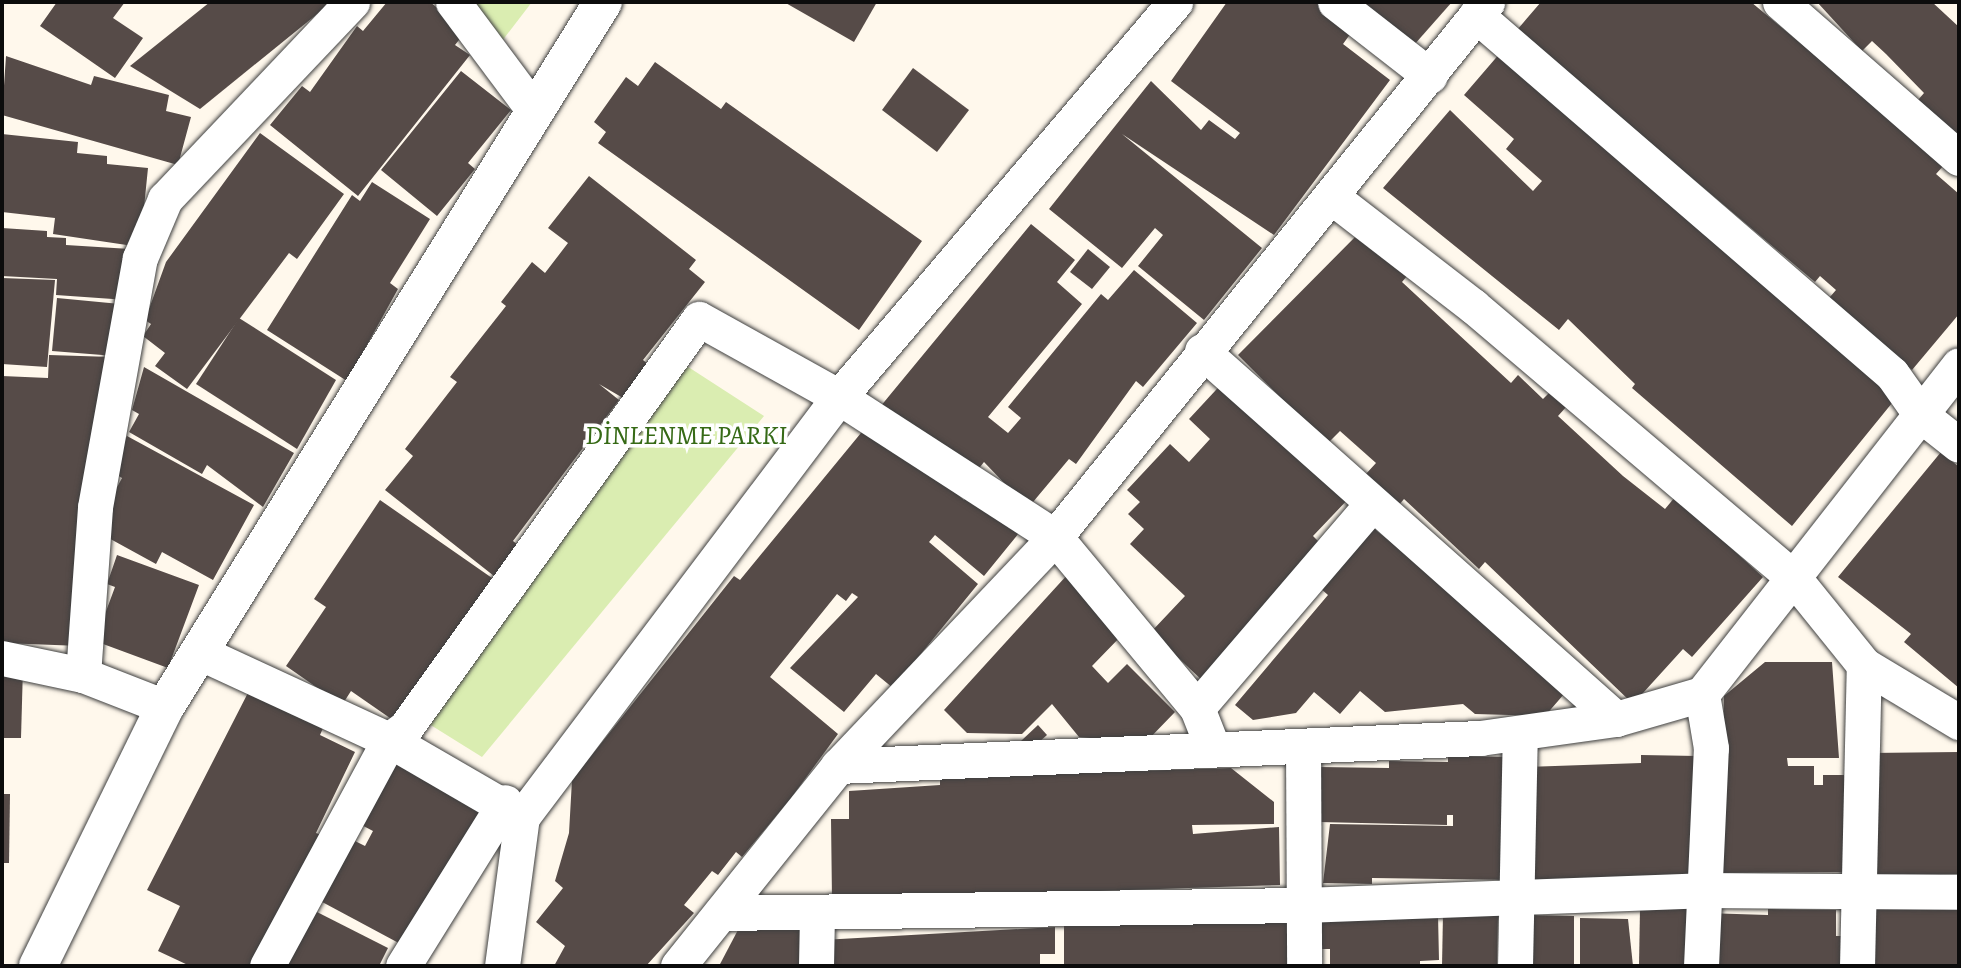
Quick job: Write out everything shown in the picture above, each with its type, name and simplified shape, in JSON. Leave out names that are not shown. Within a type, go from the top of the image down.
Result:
[{"type":"street","points":[[83,675],[95,507],[140,258],[165,199],[352,2]]},
{"type":"street","points":[[453,2],[535,112]]},
{"type":"street","points":[[38,966],[165,707],[203,654],[603,2]]},
{"type":"street","points":[[1335,2],[1430,76]]},
{"type":"street","points":[[1780,2],[1959,158]]},
{"type":"street","points":[[403,966],[514,809],[839,397],[1167,5]]},
{"type":"street","points":[[678,966],[838,766],[1055,537],[1202,351],[1332,197],[1481,9],[1892,373],[1921,415],[1959,445]]},
{"type":"street","points":[[1332,197],[1473,306],[1793,577],[1864,665],[1959,722]]},
{"type":"street","points":[[267,966],[389,740],[406,727],[699,319],[839,397],[1055,537],[1197,708],[1212,746]]},
{"type":"street","points":[[1202,351],[1370,506],[1616,719]]},
{"type":"street","points":[[838,766],[1212,746],[1303,746],[1520,733],[1616,719],[1702,694],[1959,365]]},
{"type":"street","points":[[1197,708],[1370,506]]},
{"type":"street","points":[[203,654],[389,740],[514,809]]},
{"type":"street","points":[[2,658],[83,675],[165,707]]},
{"type":"street","points":[[1857,966],[1864,665]]},
{"type":"street","points":[[1701,966],[1712,748],[1702,694]]},
{"type":"street","points":[[1516,966],[1520,733]]},
{"type":"street","points":[[1303,746],[1304,966]]},
{"type":"street","points":[[502,966],[514,809]]},
{"type":"street","points":[[720,913],[1303,905],[1703,890],[1857,896],[1959,892]]},
{"type":"street","points":[[816,966],[817,912]]},
{"type":"green space","points":[[475,2],[532,2],[502,41]]},
{"type":"green space","name":"DİNLENME PARKI","points":[[679,361],[764,416],[482,757],[421,719]]},
{"type":"building","points":[[57,2],[125,2],[113,18],[143,38],[115,78],[40,26]]},
{"type":"building","points":[[210,2],[332,2],[200,109],[130,66]]},
{"type":"building","points":[[387,2],[430,2],[466,31],[455,45],[470,55],[358,196],[270,125],[302,86],[310,92],[357,26],[363,31]]},
{"type":"building","points":[[784,2],[877,2],[854,42]]},
{"type":"building","points":[[1227,2],[1332,2],[1359,22],[1343,44],[1390,80],[1274,235],[1122,134],[1262,248],[1204,320],[1138,266],[1163,235],[1155,228],[1122,268],[1049,209],[1151,81],[1201,130],[1209,120],[1235,139],[1240,133],[1171,81]]},
{"type":"building","points":[[1361,2],[1452,2],[1414,45]]},
{"type":"building","points":[[1541,2],[1751,2],[1945,164],[1936,174],[1959,194],[1959,314],[1912,370],[1860,325],[1823,305],[1836,290],[1820,276],[1815,282],[1517,30]]},
{"type":"building","points":[[1817,2],[1932,2],[1959,27],[1959,139],[1918,100],[1924,93],[1886,54],[1872,41],[1862,51]]},
{"type":"building","points":[[1507,45],[1901,392],[1792,526],[1632,388],[1635,384],[1568,319],[1559,330],[1383,188],[1450,110],[1533,191],[1542,181],[1506,149],[1514,139],[1464,95]]},
{"type":"building","points":[[6,56],[91,85],[94,76],[169,95],[166,111],[191,117],[178,165],[2,115]]},
{"type":"building","points":[[655,62],[721,109],[726,102],[922,241],[859,330],[598,143],[606,132],[594,122],[626,77],[638,86]]},
{"type":"building","points":[[913,68],[969,110],[937,152],[882,110]]},
{"type":"building","points":[[461,71],[511,110],[468,163],[475,169],[437,216],[381,170]]},
{"type":"building","points":[[260,133],[344,194],[297,259],[289,253],[187,389],[155,366],[165,353],[143,336],[151,324],[145,320],[166,262]]},
{"type":"building","points":[[2,134],[78,142],[77,153],[107,156],[107,164],[148,168],[140,247],[53,234],[55,218],[2,212]]},
{"type":"building","points":[[589,176],[696,260],[689,269],[705,282],[643,360],[649,365],[623,398],[599,384],[619,400],[513,541],[518,545],[494,576],[385,490],[413,456],[405,449],[457,382],[450,377],[506,306],[501,302],[532,262],[545,273],[568,243],[548,228]]},
{"type":"building","points":[[372,182],[430,219],[390,283],[398,289],[347,381],[267,330],[352,195],[360,201]]},
{"type":"building","points":[[1031,224],[1075,260],[1057,282],[1082,304],[988,417],[1008,433],[1021,418],[1008,407],[1101,294],[1108,300],[1134,270],[1197,323],[1143,387],[1136,381],[1076,464],[1069,459],[1028,508],[984,462],[973,476],[880,407]]},
{"type":"building","points":[[2,228],[47,231],[47,237],[66,238],[66,245],[130,249],[127,300],[56,295],[57,279],[2,276]]},
{"type":"building","points":[[1360,232],[1407,276],[1402,282],[1511,383],[1518,375],[1543,399],[1551,391],[1567,406],[1558,416],[1623,476],[1665,509],[1675,497],[1763,577],[1692,657],[1683,649],[1633,704],[1485,562],[1479,569],[1404,499],[1398,506],[1365,475],[1376,463],[1340,431],[1327,444],[1238,355]]},
{"type":"building","points":[[1088,249],[1110,267],[1092,289],[1070,272]]},
{"type":"building","points":[[2,278],[55,280],[47,367],[2,364]]},
{"type":"building","points":[[57,298],[120,304],[115,356],[52,351]]},
{"type":"building","points":[[239,318],[336,380],[297,449],[196,384]]},
{"type":"building","points":[[49,355],[112,357],[81,646],[2,643],[2,376],[48,378]]},
{"type":"building","points":[[144,367],[294,453],[263,507],[207,465],[202,474],[129,432],[139,414],[132,410]]},
{"type":"building","points":[[1228,377],[1352,495],[1313,536],[1319,542],[1206,684],[1151,632],[1185,596],[1130,544],[1144,529],[1128,514],[1140,502],[1127,490],[1170,444],[1189,462],[1210,439],[1189,419]]},
{"type":"building","points":[[870,422],[964,500],[974,487],[1023,528],[984,576],[935,535],[929,542],[978,584],[893,688],[876,674],[844,712],[790,668],[858,597],[852,593],[846,601],[837,594],[770,677],[838,734],[791,798],[742,857],[736,852],[718,875],[712,871],[684,905],[694,913],[646,966],[554,966],[565,946],[536,922],[563,888],[555,881],[569,833],[572,780],[734,576],[740,580]]},
{"type":"building","points":[[127,436],[254,505],[213,580],[162,552],[156,564],[94,530],[122,478],[109,470]]},
{"type":"building","points":[[1941,452],[1959,467],[1959,688],[1904,642],[1911,634],[1838,577]]},
{"type":"building","points":[[380,500],[492,578],[400,725],[351,691],[342,705],[286,666],[326,607],[314,599]]},
{"type":"building","points":[[1372,527],[1571,686],[1545,716],[1475,714],[1463,704],[1385,712],[1360,691],[1340,714],[1314,692],[1296,713],[1253,720],[1235,705],[1328,595],[1320,588]]},
{"type":"building","points":[[117,555],[199,585],[168,668],[95,641],[115,587],[107,584]]},
{"type":"building","points":[[1068,574],[1125,632],[1092,666],[1108,683],[1127,664],[1175,712],[1145,743],[1079,737],[1052,704],[1022,734],[967,733],[944,710]]},
{"type":"building","points":[[1765,662],[1832,662],[1839,758],[1787,758],[1788,766],[1814,766],[1814,785],[1823,785],[1823,775],[1844,775],[1855,872],[1719,873],[1724,696]]},
{"type":"building","points":[[2,666],[23,667],[21,738],[2,738]]},
{"type":"building","points":[[253,683],[327,719],[320,735],[355,752],[316,833],[324,836],[258,966],[190,966],[158,951],[180,906],[147,890]]},
{"type":"building","points":[[1038,725],[1047,735],[1029,751],[1021,741]]},
{"type":"building","points":[[1959,752],[1959,874],[1864,879],[1869,753]]},
{"type":"building","points":[[386,755],[483,806],[408,948],[311,896],[343,835],[365,846],[373,831],[352,820]]},
{"type":"building","points":[[1641,755],[1697,756],[1692,879],[1525,881],[1526,767],[1641,763]]},
{"type":"building","points":[[1448,756],[1518,757],[1516,880],[1372,878],[1372,884],[1323,883],[1330,824],[1453,826],[1453,815],[1447,815],[1447,825],[1319,822],[1320,767],[1389,768],[1389,761],[1448,762]]},
{"type":"building","points":[[1231,768],[1274,802],[1274,824],[1192,825],[1193,834],[1279,827],[1280,885],[832,900],[831,819],[849,819],[849,791],[940,785],[940,777]]},
{"type":"building","points":[[2,794],[10,794],[9,863],[2,863]]},
{"type":"building","points":[[1959,901],[1959,966],[1867,966],[1866,903]]},
{"type":"building","points":[[1640,908],[1695,909],[1694,966],[1639,966]]},
{"type":"building","points":[[1768,909],[1836,910],[1836,936],[1846,936],[1845,966],[1703,966],[1705,913],[1768,915]]},
{"type":"building","points":[[315,911],[388,948],[379,966],[280,966]]},
{"type":"building","points":[[1443,914],[1498,916],[1497,966],[1442,966]]},
{"type":"building","points":[[1438,915],[1439,960],[1420,961],[1420,966],[1330,966],[1330,949],[1319,949],[1319,922]]},
{"type":"building","points":[[1518,915],[1574,916],[1574,966],[1517,966]]},
{"type":"building","points":[[1580,918],[1628,919],[1633,966],[1580,966]]},
{"type":"building","points":[[1291,919],[1291,966],[1064,966],[1064,925]]},
{"type":"building","points":[[1055,927],[1055,954],[1040,954],[1040,966],[822,966],[822,940]]},
{"type":"building","points":[[739,928],[810,930],[809,966],[719,966]]}]
